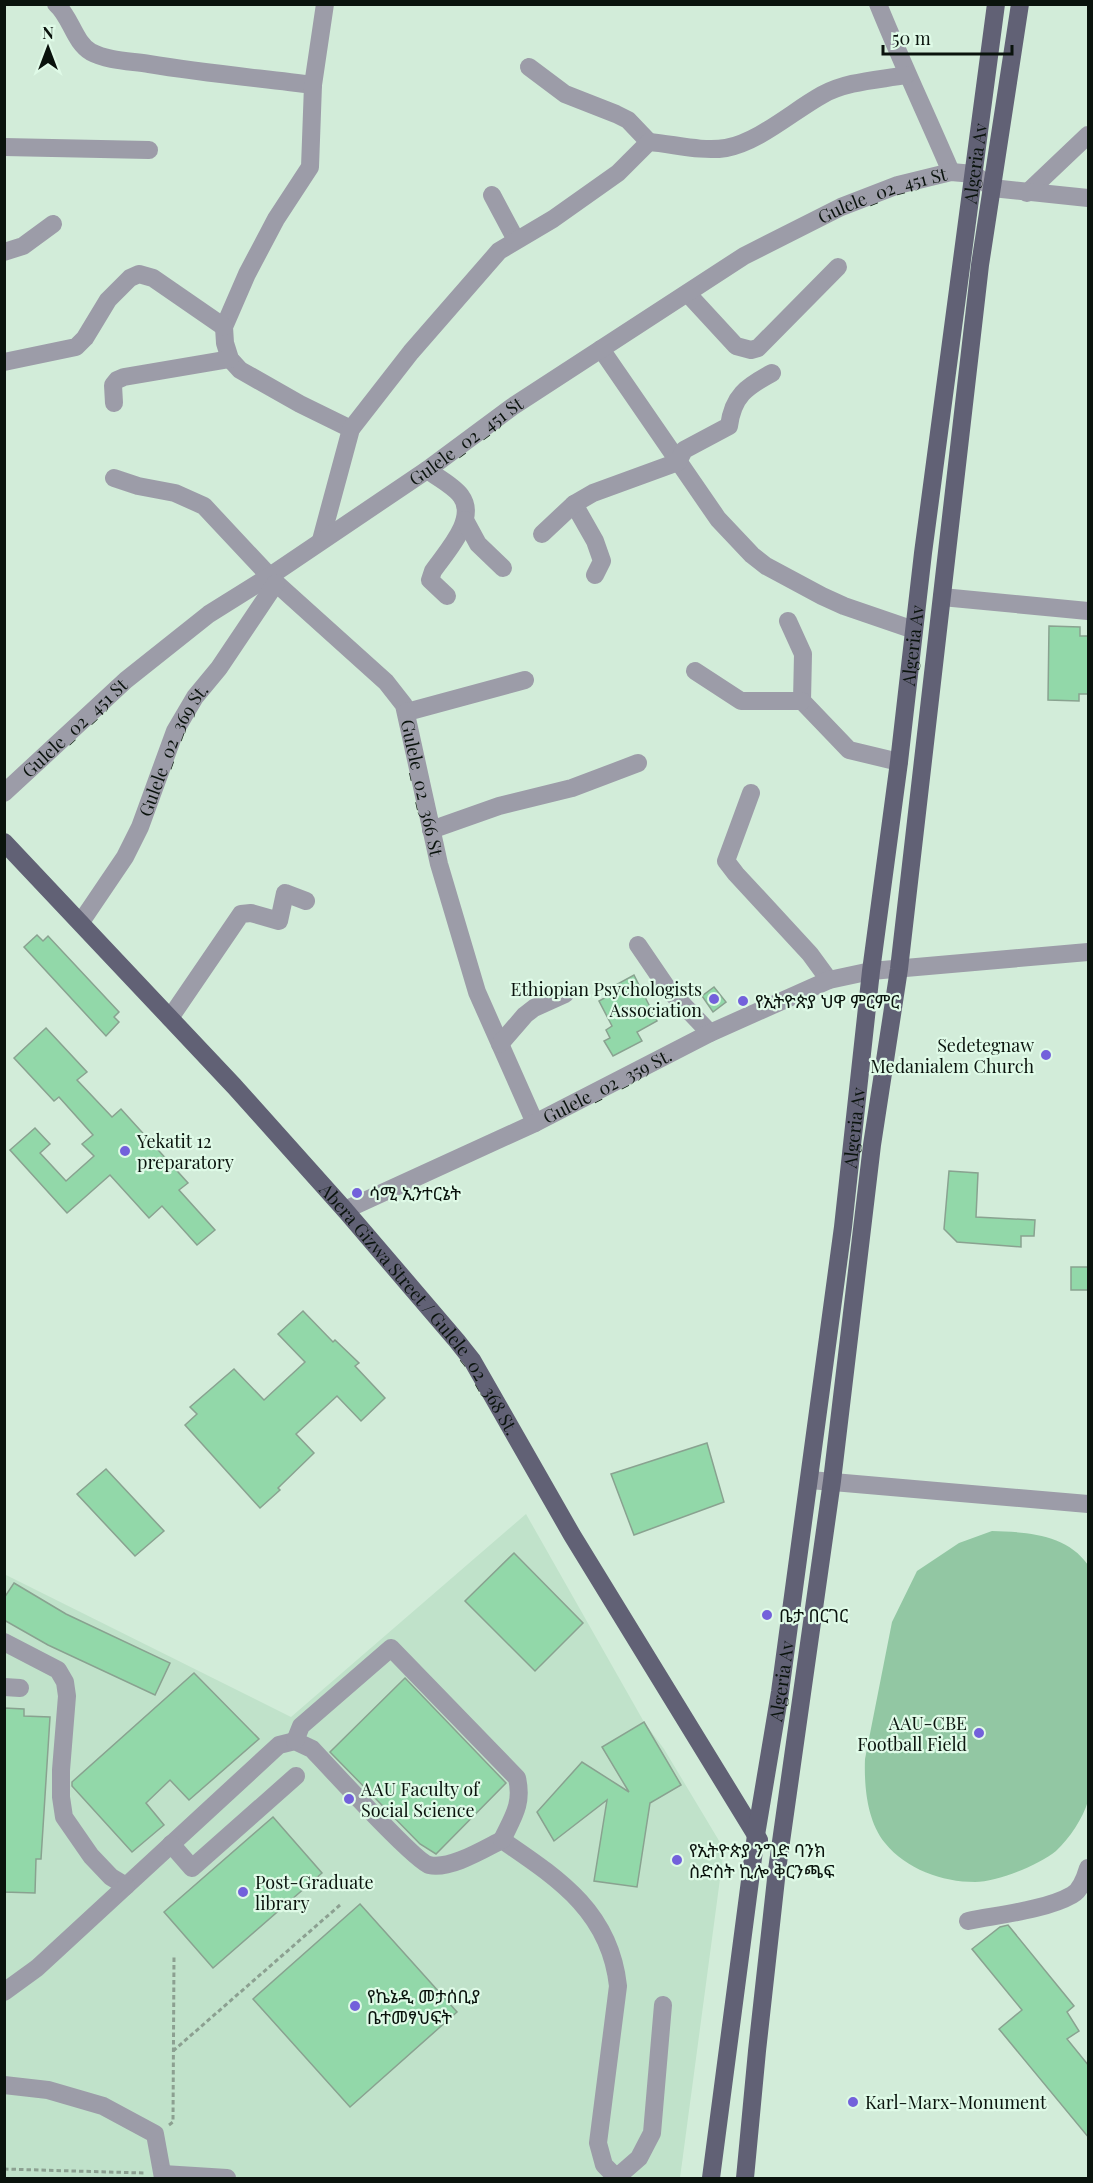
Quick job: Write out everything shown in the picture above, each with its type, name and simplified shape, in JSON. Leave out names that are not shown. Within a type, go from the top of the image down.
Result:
[{"type":"main road","name":"Algeria Av","points":[[711,2178],[756,1835],[780,1692],[810,1480],[843,1227],[871,972],[914,630],[996,4]]},
{"type":"main road","name":"Algeria Av","points":[[745,2178],[777,1870],[832,1481],[872,1145],[899,969],[966,374],[1020,4]]},
{"type":"main road","name":"Abera Gizwa Street / Gulele_02_368 St.","points":[[4,842],[170,1018],[345,1210],[472,1360],[572,1535],[777,1870]]},
{"type":"street","points":[[56,4],[62,9],[81,42],[89,51],[106,58],[313,85]]},
{"type":"street","points":[[325,4],[313,85],[310,167],[271,228],[247,274],[224,327],[225,343],[230,359],[240,370],[300,404],[351,429]]},
{"type":"street","points":[[878,4],[906,75],[935,132],[951,172]]},
{"type":"street","points":[[529,67],[565,94],[628,120],[649,142],[712,149],[728,148],[756,137],[824,94],[847,85],[906,75]]},
{"type":"street","points":[[1027,193],[1089,135]]},
{"type":"street","points":[[321,540],[351,429],[411,352],[499,251],[554,219],[618,173],[649,142]]},
{"type":"street","points":[[4,147],[149,150]]},
{"type":"street","name":"Gulele_02_451 St","points":[[4,793],[126,680],[208,614],[273,579],[321,540],[427,470],[512,407],[744,256],[841,207],[898,186],[951,172],[974,174]]},
{"type":"street","points":[[974,174],[992,188],[1089,198]]},
{"type":"street","points":[[492,195],[516,240]]},
{"type":"street","points":[[4,252],[23,246],[53,224]]},
{"type":"street","points":[[688,294],[736,346],[751,350],[758,348],[838,267]]},
{"type":"street","points":[[4,362],[76,347],[85,338],[108,300],[130,278],[139,274],[153,278],[224,327]]},
{"type":"street","points":[[601,349],[718,519],[752,555],[766,566],[844,606],[914,630]]},
{"type":"street","points":[[114,404],[113,385],[124,377],[230,359]]},
{"type":"street","points":[[542,534],[574,504],[593,493],[678,462],[684,450],[729,426],[731,411],[740,395],[751,384],[771,373]]},
{"type":"street","points":[[427,470],[460,495],[465,506],[465,520],[478,544],[503,568]]},
{"type":"street","name":"Gulele_02_366 St","points":[[114,478],[175,494],[204,506],[273,579],[386,682],[407,712],[439,864],[477,992],[535,1123]]},
{"type":"street","points":[[574,504],[595,541],[602,561],[595,575]]},
{"type":"street","points":[[447,596],[430,580],[433,571],[465,520]]},
{"type":"street","name":"Gulele_02_369 St.","points":[[81,922],[125,857],[140,827],[175,731],[195,697],[219,668],[273,579]]},
{"type":"street","points":[[942,597],[1089,611]]},
{"type":"street","points":[[788,621],[803,654],[802,701],[849,750],[899,762]]},
{"type":"street","points":[[695,671],[741,701],[802,701]]},
{"type":"street","points":[[407,712],[525,680]]},
{"type":"street","points":[[431,830],[499,806],[572,788],[638,763]]},
{"type":"street","points":[[751,793],[726,861],[810,954],[829,980]]},
{"type":"street","points":[[170,1018],[241,914],[251,913],[279,921],[285,893],[306,901]]},
{"type":"street","points":[[638,945],[668,989],[710,1033]]},
{"type":"street","name":"Gulele_02_359 St.","points":[[345,1210],[535,1123],[710,1033],[829,980],[871,972],[1089,952]]},
{"type":"street","points":[[500,1044],[534,1008],[565,994]]},
{"type":"street","points":[[810,1480],[1089,1504]]},
{"type":"street","points":[[4,1642],[58,1670],[65,1682],[67,1696],[61,1770],[64,1816],[91,1856],[111,1877],[126,1886]]},
{"type":"street","points":[[4,1992],[37,1968],[279,1745],[295,1741],[312,1749],[410,1850],[428,1865],[444,1866],[502,1840],[519,1805],[520,1791],[517,1778],[391,1648],[302,1726],[295,1741]]},
{"type":"street","points":[[171,1844],[192,1868],[296,1776]]},
{"type":"street","points":[[502,1840],[545,1870],[579,1898],[603,1933],[616,1966],[618,1986],[598,2143],[604,2165],[616,2178],[639,2158],[652,2133],[663,2005]]},
{"type":"street","points":[[968,1921],[1046,1905],[1073,1895],[1084,1880],[1089,1868]]},
{"type":"street","points":[[4,2085],[48,2090],[103,2106],[155,2134],[163,2176],[227,2178]]},
{"type":"path","points":[[173,2051],[340,1905]]},
{"type":"path","points":[[155,2134],[173,2122],[174,1955]]},
{"type":"path","points":[[4,2169],[163,2176]]},
{"type":"shaded area","name":"AAU Faculty of Social Science","points":[[526,1514],[644,1722],[664,1749],[724,1849],[680,2178],[5,2178],[4,1574],[291,1717]]},
{"type":"shaded area","name":"AAU-CBE Football Field","points":[[992,1531],[1032,1534],[1057,1541],[1069,1547],[1088,1565],[1088,1801],[1071,1834],[1049,1856],[1006,1876],[975,1882],[950,1880],[914,1867],[885,1843],[870,1814],[865,1780],[865,1759],[892,1622],[917,1571],[959,1543]]},
{"type":"building","points":[[1049,626],[1080,627],[1080,636],[1089,636],[1089,694],[1079,694],[1079,701],[1048,700]]},
{"type":"building","points":[[37,935],[43,941],[48,936],[119,1012],[114,1017],[119,1022],[106,1036],[24,947]]},
{"type":"building","points":[[634,975],[657,1021],[637,1032],[642,1041],[613,1056],[604,1041],[610,1038],[606,1030],[612,1026],[599,1001],[615,992],[612,987]]},
{"type":"building","name":"Ethiopian Psychologists Association","points":[[714,987],[726,1002],[713,1012],[702,996]]},
{"type":"building","points":[[46,1028],[87,1072],[77,1080],[112,1117],[121,1109],[188,1183],[179,1190],[215,1230],[197,1245],[162,1206],[149,1218],[110,1175],[67,1213],[10,1150],[35,1128],[50,1144],[40,1153],[66,1181],[94,1156],[82,1144],[93,1135],[59,1097],[54,1101],[14,1058]]},
{"type":"building","points":[[949,1171],[978,1173],[976,1217],[1035,1220],[1034,1236],[1021,1236],[1021,1247],[957,1242],[944,1229]]},
{"type":"building","points":[[1071,1267],[1089,1267],[1089,1290],[1071,1290]]},
{"type":"building","points":[[303,1311],[333,1342],[335,1340],[359,1363],[355,1366],[385,1398],[361,1421],[337,1396],[296,1434],[314,1453],[260,1508],[185,1425],[197,1414],[190,1407],[234,1369],[264,1400],[305,1362],[278,1334]]},
{"type":"building","points":[[707,1443],[724,1502],[634,1535],[611,1474]]},
{"type":"building","points":[[106,1469],[164,1531],[135,1556],[77,1494]]},
{"type":"building","points":[[514,1553],[583,1623],[535,1671],[465,1601]]},
{"type":"building","points":[[14,1583],[66,1614],[170,1663],[155,1695],[48,1645],[4,1620],[4,1598]]},
{"type":"building","points":[[194,1673],[259,1739],[189,1800],[170,1780],[146,1803],[164,1825],[132,1852],[72,1786],[72,1782]]},
{"type":"building","points":[[405,1678],[506,1783],[436,1854],[420,1844],[330,1752]]},
{"type":"building","points":[[4,1708],[24,1709],[24,1716],[50,1717],[41,1859],[36,1859],[35,1893],[4,1892]]},
{"type":"building","points":[[644,1722],[681,1785],[650,1803],[637,1887],[594,1881],[607,1800],[554,1841],[537,1812],[582,1762],[629,1792],[602,1747]]},
{"type":"building","name":"Post-Graduate library","points":[[273,1817],[322,1873],[213,1968],[164,1912]]},
{"type":"building","name":"የኬኔዲ መታሰቢያ ቤተመፃህፍት","points":[[360,1904],[457,2012],[350,2107],[253,1999]]},
{"type":"building","points":[[1008,1925],[1074,2006],[1067,2012],[1079,2031],[1067,2039],[1089,2066],[1089,2138],[999,2029],[1022,2010],[972,1949],[1000,1927]]},
{"type":"place","name":"Ethiopian Psychologists Association","points":[[714,999]]},
{"type":"place","name":"የኢትዮጵያ ህዋ ምርምር","points":[[743,1001]]},
{"type":"place","name":"Sedetegnaw Medanialem Church","points":[[1046,1055]]},
{"type":"place","name":"Yekatit 12 preparatory","points":[[125,1151]]},
{"type":"place","name":"ሳሚ ኢንተርኔት","points":[[357,1193]]},
{"type":"place","name":"ቤታ በርገር","points":[[767,1615]]},
{"type":"place","name":"AAU-CBE Football Field","points":[[979,1733]]},
{"type":"place","name":"AAU Faculty of Social Science","points":[[349,1799]]},
{"type":"place","name":"የኢትዮጵያ ንግድ ባንክ ስድስት ኪሎ ቅርንጫፍ","points":[[677,1860]]},
{"type":"place","name":"Post-Graduate library","points":[[243,1892]]},
{"type":"place","name":"የኬኔዲ መታሰቢያ ቤተመፃህፍት","points":[[355,2006]]},
{"type":"place","name":"Karl-Marx-Monument","points":[[853,2102]]}]
